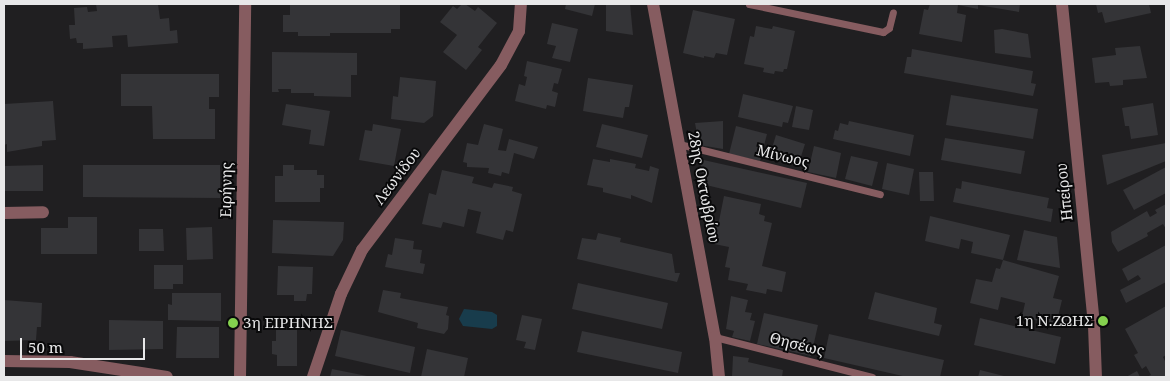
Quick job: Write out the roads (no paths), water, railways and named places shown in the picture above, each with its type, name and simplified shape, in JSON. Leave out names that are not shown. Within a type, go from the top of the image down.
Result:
[{"type":"street","name":"Ειρήνης","points":[[240,377],[245,4]]},
{"type":"street","name":"Λεωνίδου","points":[[313,377],[341,294],[362,250],[501,65],[519,32],[520,4]]},
{"type":"street","name":"28ης Οκτωβρίου","points":[[652,4],[715,337],[719,377]]},
{"type":"street","name":"Ηπείρου","points":[[1062,4],[1094,326],[1096,377]]},
{"type":"street","points":[[4,213],[44,212]]},
{"type":"street","points":[[4,361],[70,362],[167,377]]},
{"type":"lane","points":[[749,4],[883,32],[889,28],[893,12]]},
{"type":"lane","name":"Μίνωος","points":[[679,144],[880,194]]},
{"type":"lane","name":"Θησέως","points":[[715,337],[872,377]]},
{"type":"water","points":[[464,309],[492,312],[497,315],[497,326],[492,329],[463,326],[459,319]]},
{"type":"place","name":"1η Ν.ΖΩΗΣ","points":[[1103,321]]},
{"type":"place","name":"3η ΕΙΡΗΝΗΣ","points":[[233,323]]}]
